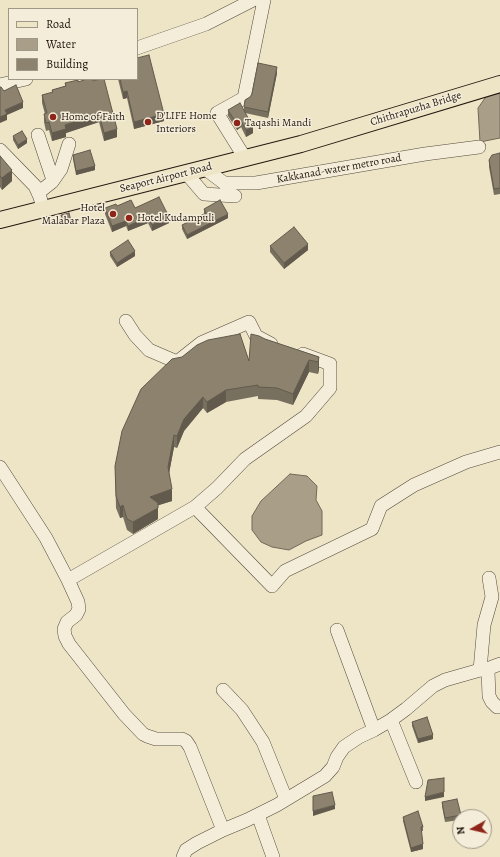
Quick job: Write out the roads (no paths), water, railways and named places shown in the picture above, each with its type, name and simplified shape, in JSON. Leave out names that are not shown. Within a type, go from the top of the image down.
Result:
[{"type":"main road","name":"Chithrapuzha Bridge","points":[[332,135],[500,84]]},
{"type":"main road","name":"Seaport Airport Road","points":[[0,220],[332,135]]},
{"type":"street","points":[[245,158],[217,113],[244,98],[264,0]]},
{"type":"street","points":[[138,48],[206,24],[250,1]]},
{"type":"street","points":[[0,85],[22,80]]},
{"type":"street","points":[[38,135],[53,180]]},
{"type":"street","points":[[38,193],[53,180],[60,169],[69,144]]},
{"type":"street","name":"Kakkanad-water metro road","points":[[204,168],[224,183],[256,183],[425,154],[479,148]]},
{"type":"street","points":[[0,150],[35,186],[43,209]]},
{"type":"street","points":[[186,173],[204,194],[235,196]]},
{"type":"street","points":[[126,321],[135,335],[149,350],[177,362],[201,342],[249,322],[256,336],[268,343],[281,347]]},
{"type":"street","points":[[68,580],[195,507],[217,488],[245,459],[306,416],[330,388],[330,364],[294,351]]},
{"type":"street","points":[[195,507],[272,586],[285,571],[372,528],[381,506],[414,486],[466,462],[500,452]]},
{"type":"street","points":[[0,467],[46,538],[78,602],[79,609],[76,615],[67,622],[64,629],[65,636],[69,644],[124,714],[143,734],[156,739],[182,739],[186,741],[193,754],[223,830]]},
{"type":"street","points":[[482,670],[484,626],[492,597],[489,578]]},
{"type":"street","points":[[337,630],[374,730]]},
{"type":"street","points":[[183,857],[186,850],[197,843],[258,815],[325,776],[333,767],[337,756],[344,748],[359,737],[391,720],[433,686],[445,680],[500,664]]},
{"type":"street","points":[[482,670],[488,671],[489,696],[492,702],[497,707],[500,707]]},
{"type":"street","points":[[223,690],[242,710],[263,742],[286,799]]},
{"type":"street","points":[[391,720],[416,782]]},
{"type":"street","points":[[258,815],[273,857]]},
{"type":"water","points":[[500,77],[500,138],[480,142],[478,108]]},
{"type":"water","points":[[290,474],[307,476],[317,486],[316,500],[322,511],[322,535],[289,550],[272,547],[261,542],[252,530],[252,516],[261,501]]},
{"type":"place","name":"Home of Faith","points":[[53,117]]},
{"type":"place","name":"D'LIFE Home Interiors","points":[[148,122]]},
{"type":"place","name":"Taqashi Mandi","points":[[237,123]]},
{"type":"place","name":"Hotel Malabar Plaza","points":[[113,214]]},
{"type":"place","name":"Hotel Kudampuli","points":[[129,218]]}]
